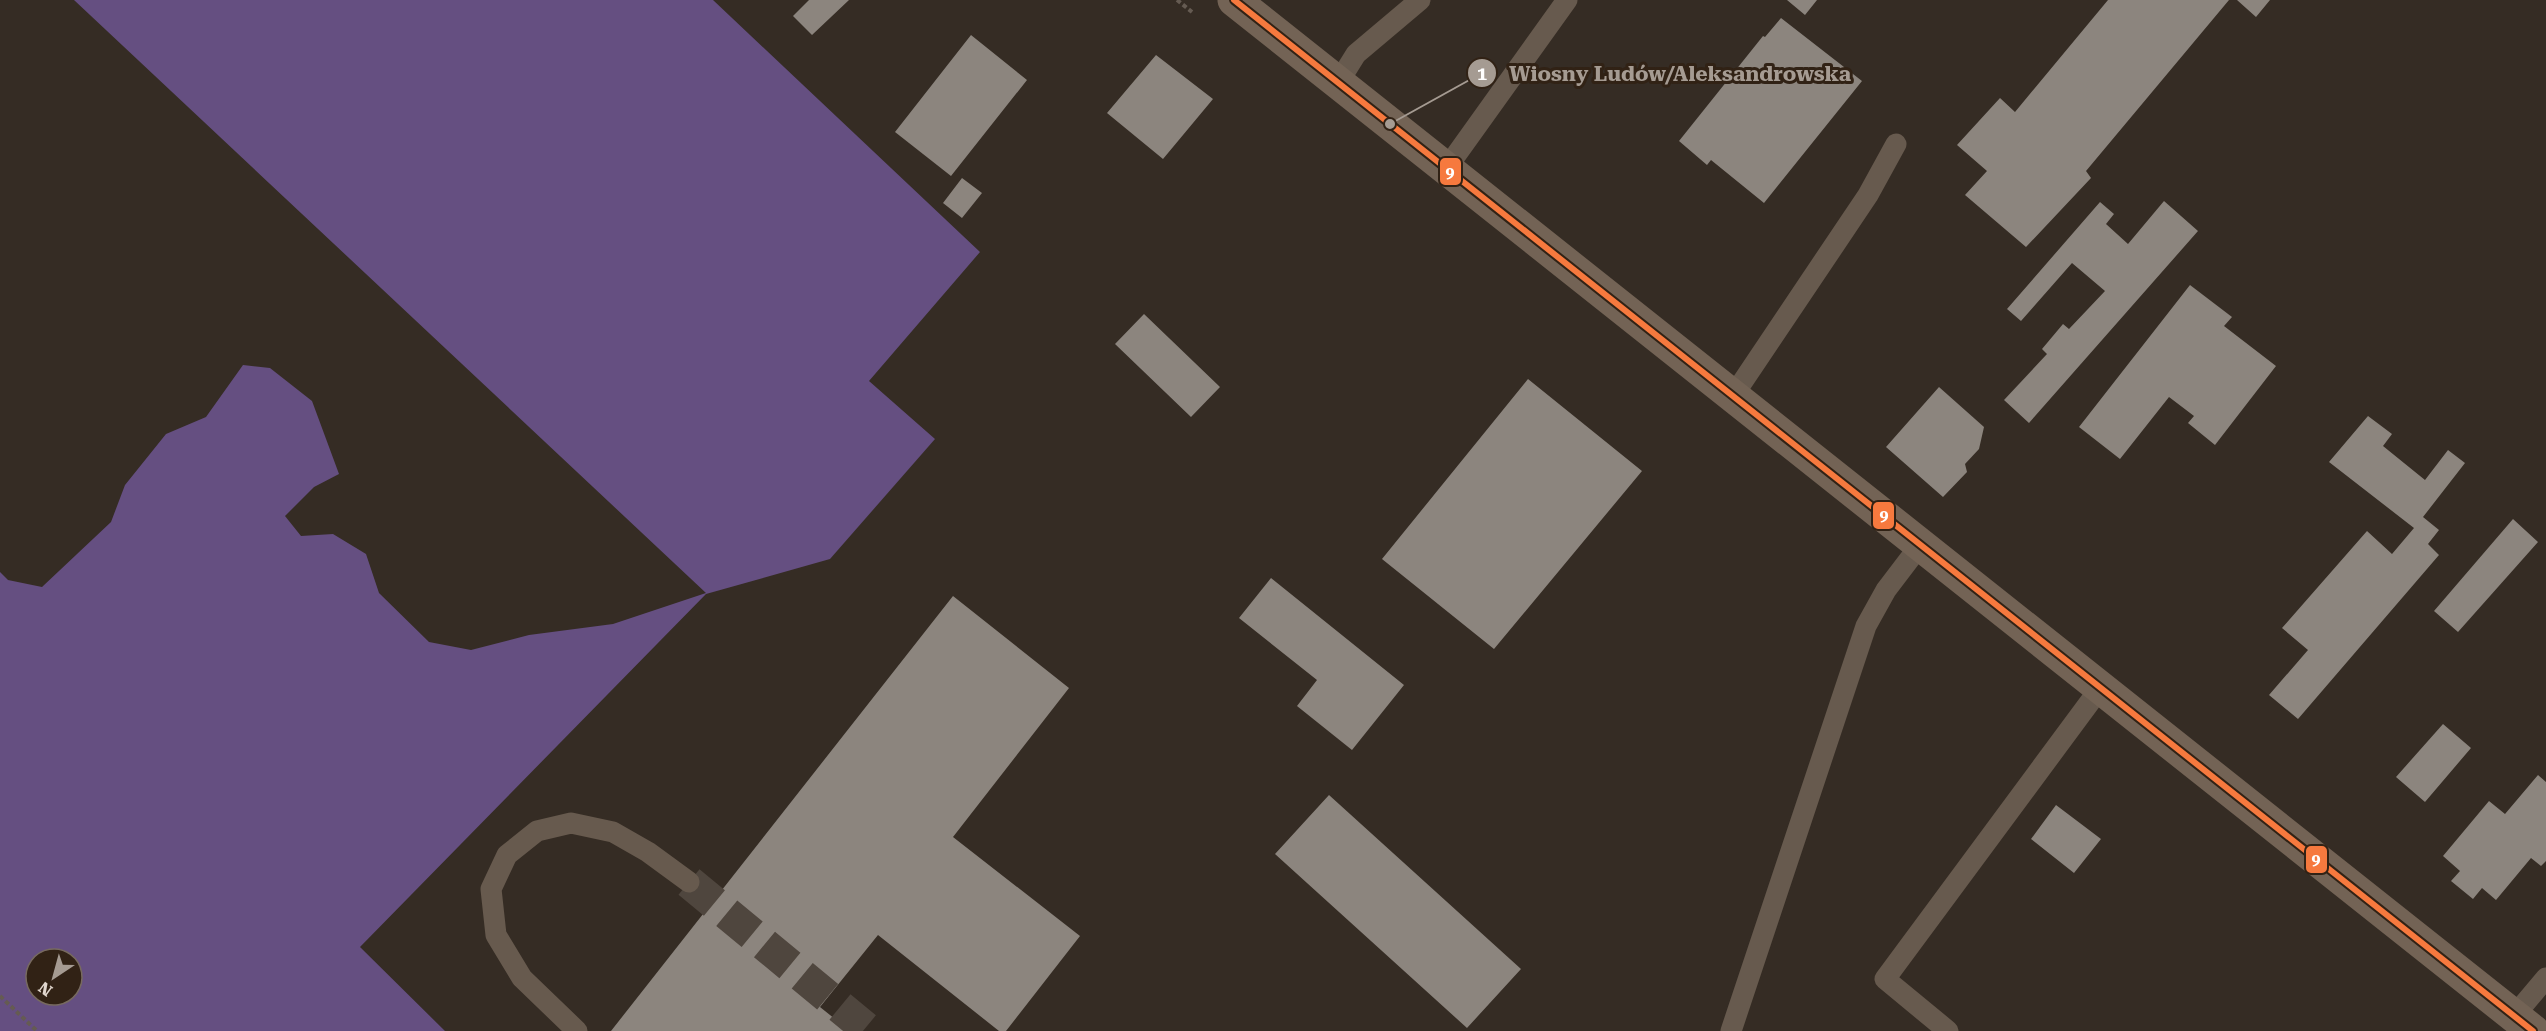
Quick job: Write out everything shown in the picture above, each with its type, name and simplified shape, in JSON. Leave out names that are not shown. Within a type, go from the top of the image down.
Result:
[{"type":"street","points":[[1234,0],[2524,1024]]},
{"type":"lane","points":[[1338,83],[1356,54],[1420,0]]},
{"type":"lane","points":[[1446,169],[1567,0]]},
{"type":"lane","points":[[1733,396],[1868,195],[1896,144]]},
{"type":"lane","points":[[1731,1031],[1866,626],[1886,590],[1921,544]]},
{"type":"lane","points":[[1948,1031],[1885,979],[2101,687]]},
{"type":"lane","points":[[577,1031],[522,978],[496,935],[491,889],[507,855],[537,831],[571,823],[613,832],[648,852],[689,882]]},
{"type":"lane","points":[[2524,1024],[2546,978]]},
{"type":"path","points":[[0,996],[37,1031]]},
{"type":"shaded area","points":[[74,0],[713,0],[980,252],[869,381],[935,439],[830,559],[706,594],[360,947],[445,1031],[0,1031],[0,572],[8,580],[42,587],[111,522],[125,485],[166,434],[206,417],[243,365],[270,368],[312,401],[339,474],[314,487],[285,516],[301,536],[333,534],[366,554],[379,593],[429,642],[471,650],[529,635],[613,624],[706,593]]},
{"type":"building","points":[[809,0],[849,0],[812,35],[793,16]]},
{"type":"building","points":[[1787,0],[1817,0],[1805,15]]},
{"type":"building","points":[[2108,0],[2229,0],[2086,171],[2091,178],[2026,247],[1965,195],[1987,171],[1957,145],[2000,98],[2015,112]]},
{"type":"building","points":[[2237,0],[2270,0],[2256,17]]},
{"type":"building","points":[[1781,18],[1862,81],[1764,203],[1711,160],[1707,165],[1679,141],[1763,36],[1765,37]]},
{"type":"building","points":[[971,35],[1027,80],[951,176],[895,132]]},
{"type":"building","points":[[1156,55],[1213,99],[1163,159],[1107,113]]},
{"type":"building","points":[[962,178],[982,193],[962,218],[943,203]]},
{"type":"building","points":[[2164,201],[2198,231],[2029,423],[2004,400],[2047,354],[2042,349],[2063,324],[2069,329],[2105,291],[2072,263],[2021,321],[2007,309],[2100,202],[2114,214],[2106,224],[2128,244]]},
{"type":"building","points":[[2190,285],[2232,317],[2224,326],[2276,366],[2215,445],[2188,423],[2194,416],[2169,397],[2120,459],[2079,427]]},
{"type":"building","points":[[1144,314],[1220,387],[1191,417],[1115,344]]},
{"type":"building","points":[[1528,379],[1642,471],[1494,649],[1382,559]]},
{"type":"building","points":[[1939,387],[1984,427],[1979,449],[1965,464],[1967,472],[1943,497],[1886,447]]},
{"type":"building","points":[[2368,416],[2392,434],[2383,446],[2425,480],[2448,450],[2465,463],[2423,517],[2439,530],[2428,544],[2439,555],[2298,719],[2269,695],[2308,650],[2282,628],[2367,531],[2392,554],[2414,528],[2329,462]]},
{"type":"building","points":[[2513,519],[2538,542],[2458,632],[2434,611]]},
{"type":"building","points":[[1271,578],[1404,685],[1352,750],[1297,706],[1317,680],[1239,618]]},
{"type":"building","points":[[953,596],[1069,688],[953,837],[1080,936],[1006,1031],[999,1031],[878,935],[820,1007],[850,1031],[611,1031]]},
{"type":"building","points":[[2443,724],[2471,748],[2425,802],[2396,777]]},
{"type":"building","points":[[2538,775],[2546,782],[2546,861],[2541,866],[2531,858],[2496,900],[2482,888],[2473,899],[2451,881],[2460,871],[2443,856],[2489,801],[2505,814]]},
{"type":"building","points":[[1329,795],[1521,969],[1467,1028],[1275,854]]},
{"type":"building","points":[[2056,805],[2101,839],[2074,873],[2031,839]]},
{"type":"tunnel","points":[[689,882],[869,1031]]},
{"type":"transit line","name":"9","points":[[1234,0],[2533,1031]]},
{"type":"place","name":"Wiosny Ludów/Aleksandrowska","points":[[1390,124]]}]
